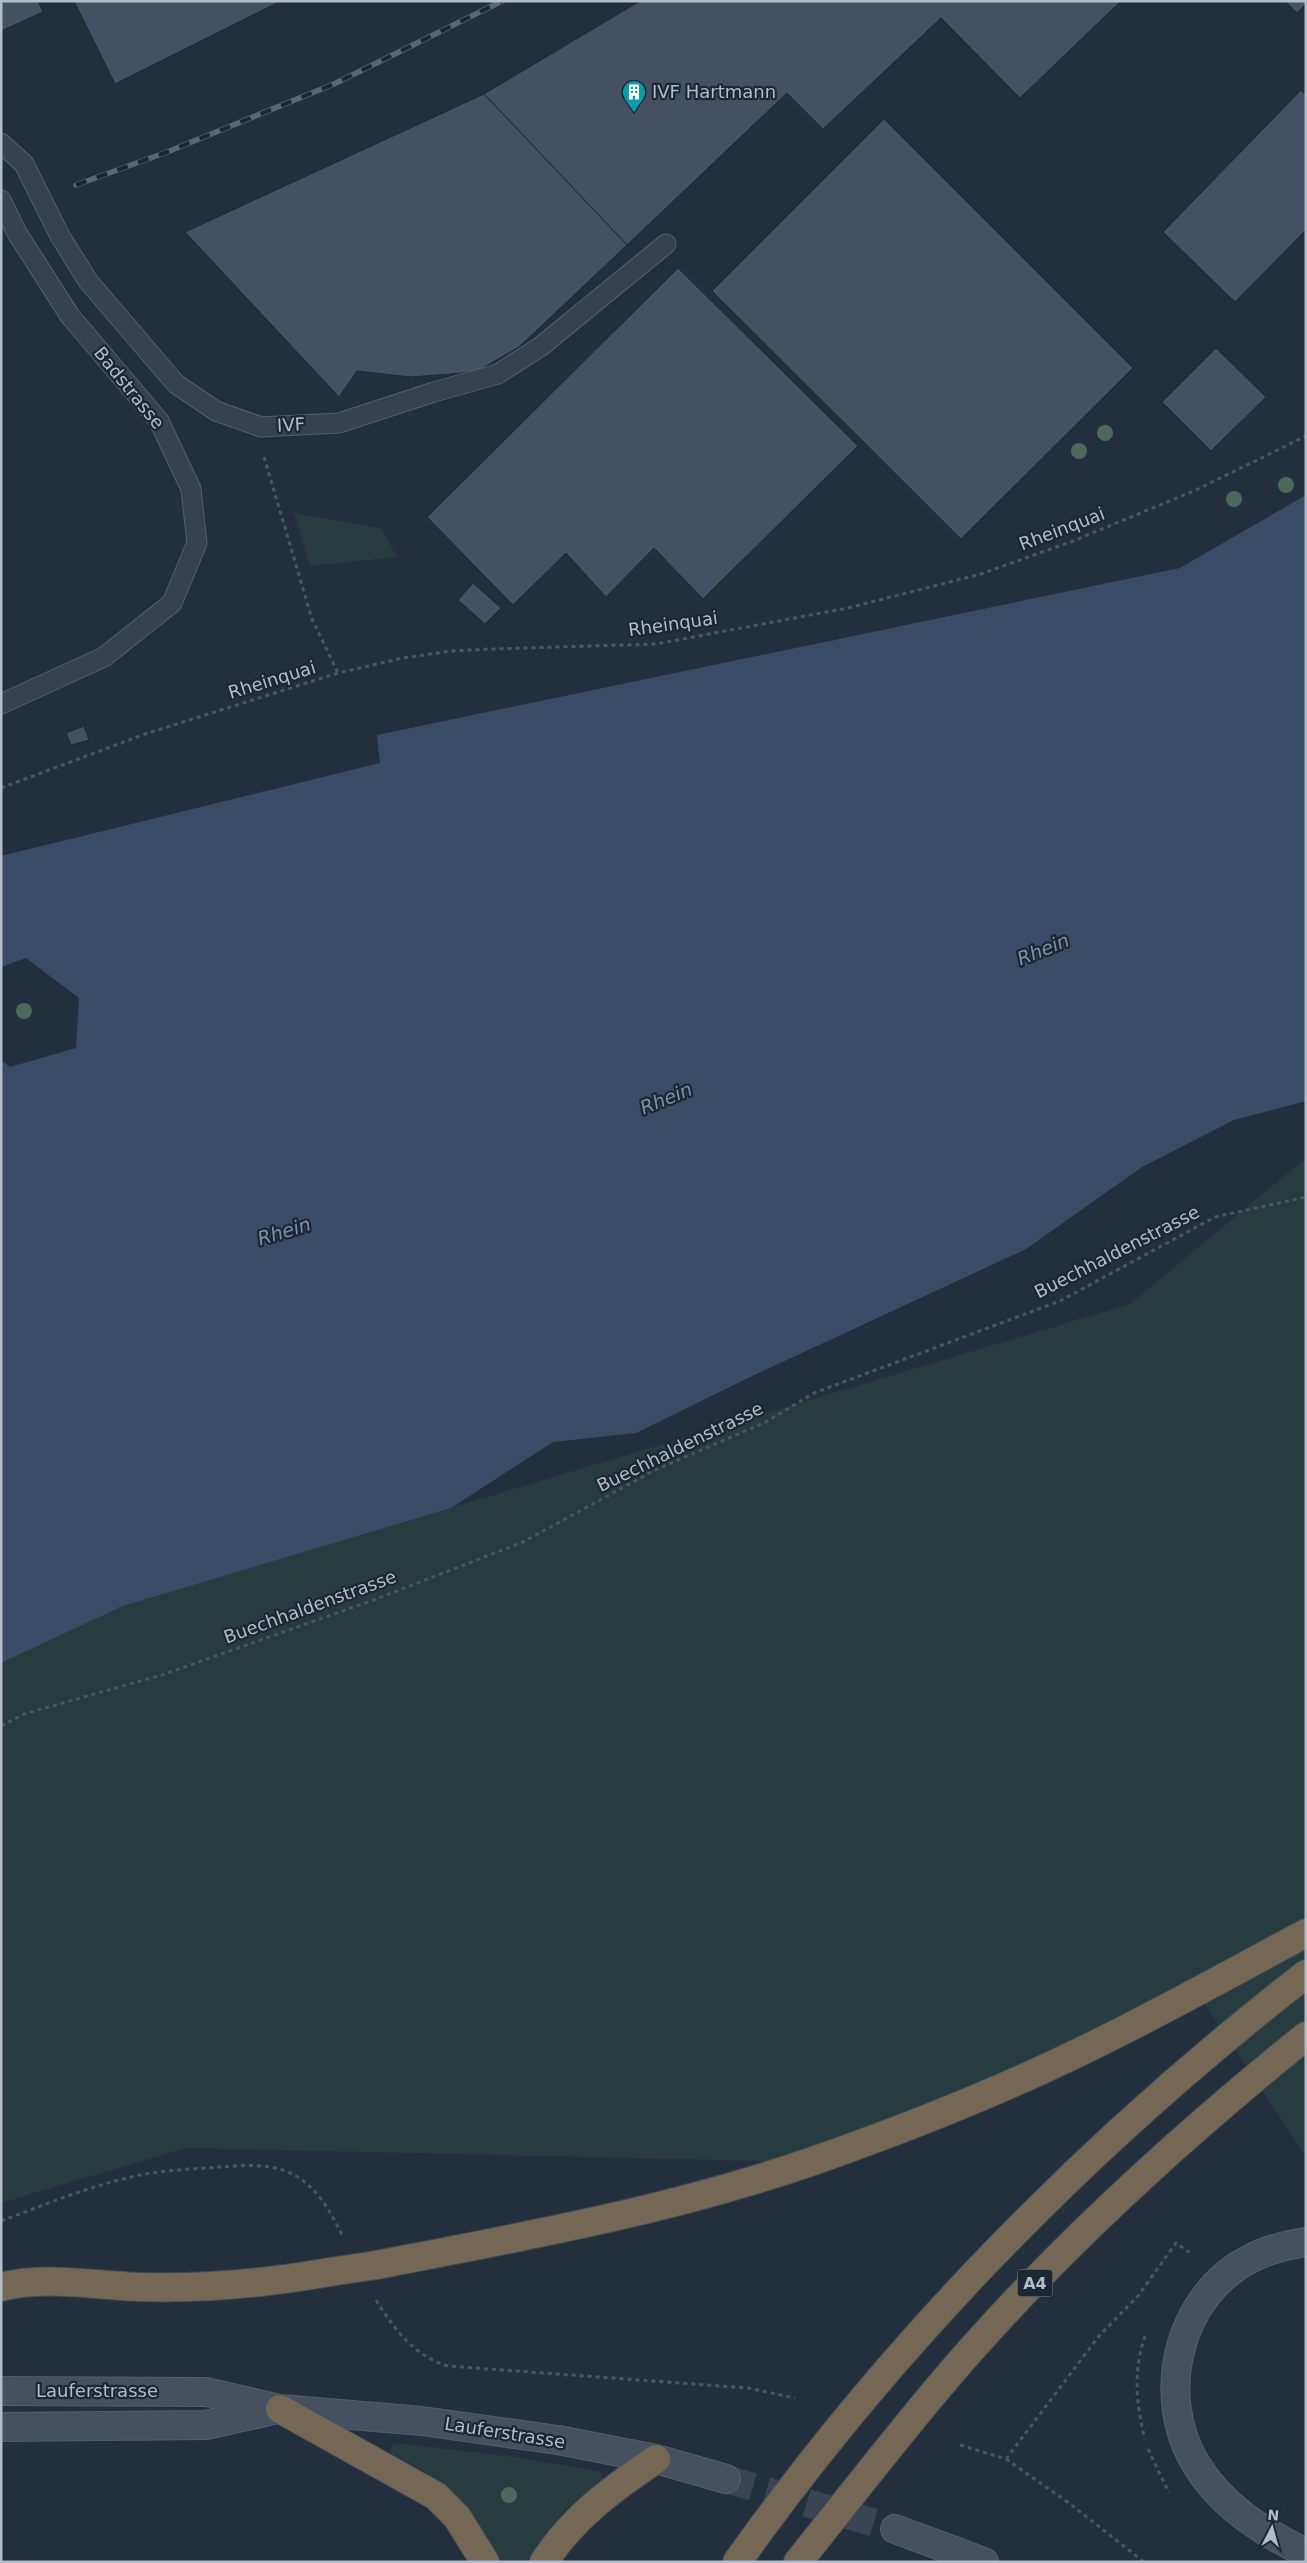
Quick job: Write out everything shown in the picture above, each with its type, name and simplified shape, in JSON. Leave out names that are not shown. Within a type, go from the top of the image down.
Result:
[{"type":"highway","points":[[1,2287],[32,2281],[142,2287],[226,2286],[376,2265],[595,2220],[674,2201],[811,2162],[907,2127],[1041,2070],[1106,2039],[1306,1933]]},
{"type":"highway","points":[[737,2562],[833,2438],[974,2277],[1118,2133],[1201,2060],[1306,1974]]},
{"type":"highway","name":"A4","points":[[798,2562],[933,2393],[1018,2300],[1151,2169],[1253,2079],[1306,2036]]},
{"type":"highway","points":[[280,2409],[436,2496],[457,2517],[485,2562]]},
{"type":"highway","points":[[544,2562],[563,2534],[582,2514],[601,2498],[656,2460]]},
{"type":"street","points":[[1306,2242],[1271,2249],[1250,2258],[1218,2282],[1203,2299],[1185,2332],[1176,2367],[1175,2384],[1179,2425],[1195,2464],[1209,2483],[1234,2509],[1256,2525],[1306,2553]]},
{"type":"street","name":"Lauferstrasse","points":[[1,2391],[206,2392],[280,2409],[478,2427],[656,2460],[726,2479]]},
{"type":"street","name":"Lauferstrasse","points":[[1,2427],[206,2425],[280,2409]]},
{"type":"street","points":[[895,2528],[984,2562]]},
{"type":"lane","name":"IVF","points":[[1,143],[24,164],[60,236],[88,281],[176,384],[216,411],[261,427],[339,423],[434,392],[498,374],[540,347],[666,244]]},
{"type":"lane","name":"Badstrasse","points":[[1,200],[17,232],[70,316],[159,421],[191,489],[197,543],[172,602],[104,657],[1,704]]},
{"type":"path","points":[[261,427],[263,450],[312,619],[338,673]]},
{"type":"path","name":"Rheinquai","points":[[1,788],[145,734],[338,673],[403,658],[451,651],[656,644],[848,608],[981,574],[1073,541],[1196,490],[1306,436]]},
{"type":"path","name":"Buechhaldenstrasse","points":[[1,1726],[24,1714],[174,1670],[379,1598],[523,1542],[655,1470],[766,1422],[814,1393],[1060,1301],[1215,1217],[1306,1197]]},
{"type":"path","points":[[1,2221],[70,2195],[131,2177],[188,2169],[245,2166],[274,2168],[294,2176],[313,2188],[327,2206],[342,2235]]},
{"type":"path","points":[[1006,2459],[1100,2336],[1138,2296],[1176,2244],[1193,2256]]},
{"type":"path","points":[[375,2298],[390,2321],[417,2352],[428,2360],[448,2366],[748,2388],[795,2398]]},
{"type":"path","points":[[960,2445],[1006,2459],[1068,2503],[1144,2562]]},
{"type":"green space","points":[[294,513],[381,528],[397,557],[310,566]]},
{"type":"green space","points":[[1306,1158],[1306,2157],[1197,1992],[811,2162],[186,2148],[1,2203],[1,1663],[123,1606],[1130,1304]]},
{"type":"green space","points":[[396,2443],[514,2457],[599,2471],[603,2474],[601,2479],[562,2513],[526,2562],[500,2562],[480,2528],[456,2498],[427,2473],[392,2454],[390,2447]]},
{"type":"water","name":"Rhein","points":[[1306,495],[1306,1101],[1234,1120],[1142,1167],[1026,1249],[748,1378],[636,1433],[553,1442],[451,1508],[123,1606],[1,1663],[1,1060],[10,1067],[76,1048],[79,998],[26,958],[1,967],[1,856],[380,763],[377,735],[1180,568]]},
{"type":"building","points":[[1,1],[38,1],[43,12],[1,31]]},
{"type":"building","points":[[74,1],[281,1],[115,84]]},
{"type":"building","name":"IVF Hartmann","points":[[640,1],[1121,1],[1020,98],[941,18],[823,129],[787,93],[627,245],[484,94]]},
{"type":"building","points":[[1285,1],[1306,1],[1306,4],[1297,13]]},
{"type":"building","points":[[1301,90],[1306,95],[1306,230],[1235,302],[1163,232]]},
{"type":"building","points":[[484,94],[627,245],[519,347],[476,372],[411,377],[357,371],[339,397],[185,232]]},
{"type":"building","points":[[884,119],[1133,368],[961,539],[712,291]]},
{"type":"building","points":[[678,268],[858,446],[703,599],[654,548],[606,597],[566,553],[513,605],[427,517]]},
{"type":"building","points":[[1216,348],[1266,397],[1211,451],[1162,402]]},
{"type":"building","points":[[473,583],[501,608],[485,624],[458,600]]},
{"type":"building","points":[[84,726],[89,740],[71,745],[66,733]]},
{"type":"tunnel","points":[[726,2479],[895,2529]]},
{"type":"railway","points":[[76,185],[167,152],[334,84],[502,1]]},
{"type":"place","name":"IVF Hartmann","points":[[634,113]]}]
